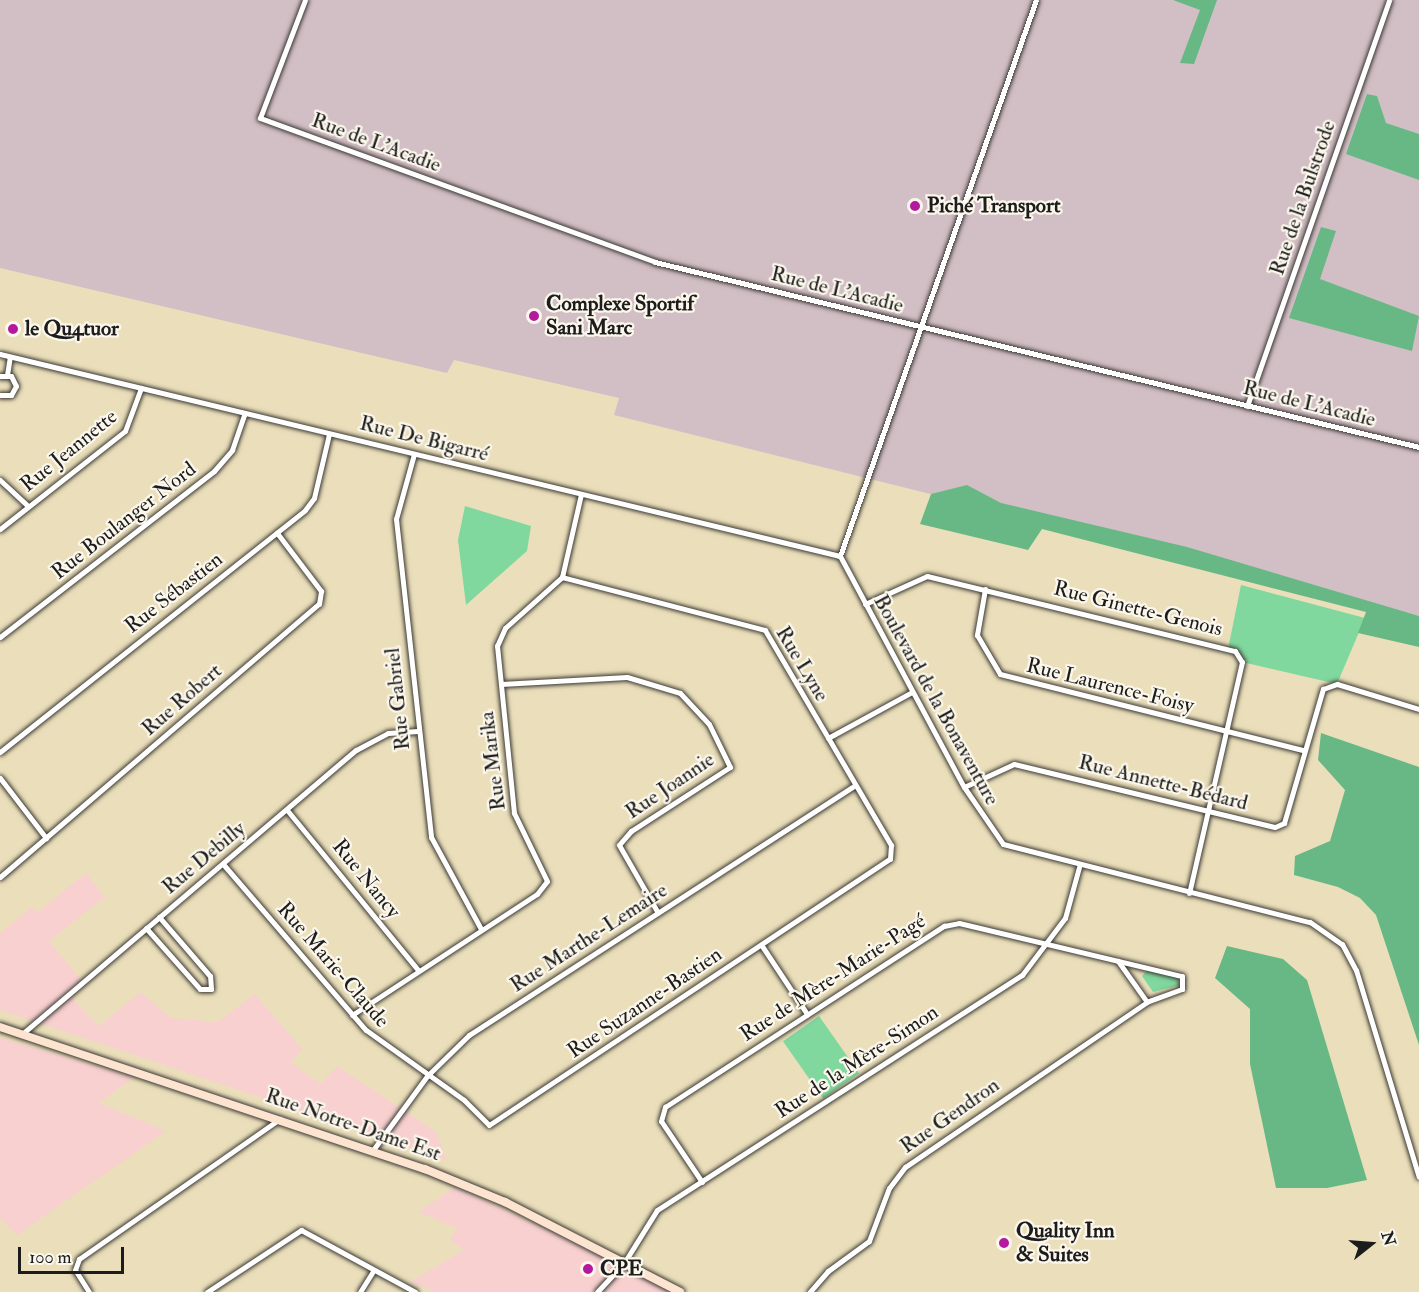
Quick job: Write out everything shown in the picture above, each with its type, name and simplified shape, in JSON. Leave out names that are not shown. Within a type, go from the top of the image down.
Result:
[{"type":"street","name":"Rue de L'Acadie","points":[[305,0],[260,118],[655,262],[919,328],[1419,447]]},
{"type":"street","points":[[840,556],[1036,0]]},
{"type":"street","name":"Rue de la Bulstrode","points":[[1247,406],[1389,0]]},
{"type":"street","name":"Rue De Bigarré","points":[[0,354],[840,556]]},
{"type":"street","points":[[0,395],[16,389],[7,375],[10,357]]},
{"type":"street","points":[[0,376],[7,375]]},
{"type":"street","name":"Rue Jeannette","points":[[0,529],[125,431],[141,388]]},
{"type":"street","name":"Rue Boulanger Nord","points":[[0,637],[214,471],[232,450],[245,413]]},
{"type":"street","name":"Rue Sébastien","points":[[0,752],[311,504],[329,434]]},
{"type":"street","name":"Rue Gabriel","points":[[414,454],[396,519],[417,731],[433,844],[482,929]]},
{"type":"street","points":[[0,480],[28,506]]},
{"type":"street","points":[[562,577],[581,494]]},
{"type":"street","name":"Rue Robert","points":[[0,877],[319,604],[321,591],[277,533]]},
{"type":"street","name":"Boulevard de la Bonaventure","points":[[840,556],[964,787],[1003,844],[1079,867],[1310,922],[1342,944],[1356,970],[1419,1177]]},
{"type":"street","name":"Rue Marika","points":[[352,1016],[418,970],[537,894],[547,881],[514,813],[501,684],[500,633],[562,577]]},
{"type":"street","name":"Rue Lyne","points":[[562,577],[765,630],[828,738],[853,787],[891,845],[885,864]]},
{"type":"street","name":"Rue Ginette-Genois","points":[[865,604],[918,577],[985,589],[1235,651],[1242,662],[1189,893]]},
{"type":"street","name":"Rue Laurence-Foisy","points":[[985,589],[977,635],[1000,674],[1303,750]]},
{"type":"street","name":"Rue Joannie","points":[[501,684],[627,677],[680,693],[709,724],[730,766],[632,831],[619,845],[658,913]]},
{"type":"street","points":[[1303,750],[1320,694],[1332,684],[1419,709]]},
{"type":"street","points":[[828,738],[912,692]]},
{"type":"street","name":"Rue Debilly","points":[[22,1034],[372,740],[417,731]]},
{"type":"street","name":"Rue Annette-Bédard","points":[[964,787],[1014,764],[1206,813],[1280,826],[1303,750]]},
{"type":"street","points":[[0,778],[46,838]]},
{"type":"street","name":"Rue Marthe-Lemaire","points":[[373,1150],[427,1076],[469,1035],[853,787]]},
{"type":"street","name":"Rue Nancy","points":[[286,810],[418,970]]},
{"type":"street","name":"Rue Marie-Claude","points":[[223,864],[352,1016],[381,1044],[427,1076]]},
{"type":"street","name":"Rue Suzanne-Bastien","points":[[427,1076],[464,1100],[484,1122],[495,1124],[586,1058],[762,946],[885,864]]},
{"type":"street","name":"Rue de la Mère-Simon","points":[[597,1292],[624,1263],[650,1217],[1012,984],[1048,944],[1065,918],[1079,867]]},
{"type":"street","points":[[146,928],[200,989],[211,989],[210,976],[159,917]]},
{"type":"street","name":"Rue de Mère-Marie-Pagé","points":[[702,1182],[661,1121],[665,1107],[951,923],[1117,960],[1184,980],[1178,992],[1148,1002]]},
{"type":"street","points":[[762,946],[807,1014]]},
{"type":"street","points":[[1117,960],[1148,1002]]},
{"type":"street","name":"Rue Gendron","points":[[811,1292],[828,1271],[869,1240],[889,1188],[905,1167],[1148,1002]]},
{"type":"street","name":"Rue Notre-Dame Est","points":[[0,1027],[281,1118],[476,1189],[680,1292]]},
{"type":"street","points":[[89,1292],[75,1270],[79,1259],[281,1118]]},
{"type":"street","points":[[207,1292],[301,1230],[415,1292]]},
{"type":"street","points":[[360,1292],[374,1270]]},
{"type":"shaded area","points":[[0,0],[1419,0],[1419,616],[614,415],[619,398],[454,360],[447,373],[0,268]]},
{"type":"shaded area","points":[[86,873],[105,897],[49,941],[85,985],[71,997],[99,1026],[140,992],[171,1018],[218,1022],[255,994],[302,1049],[291,1063],[321,1084],[337,1066],[436,1132],[447,1160],[0,1010],[0,933],[32,907],[38,912]]},
{"type":"shaded area","points":[[0,1038],[134,1077],[99,1103],[166,1131],[17,1235],[0,1218]]},
{"type":"shaded area","points":[[455,1187],[581,1245],[672,1292],[436,1292],[410,1282],[464,1250],[450,1240],[457,1228],[418,1212]]},
{"type":"green space","points":[[1173,0],[1217,0],[1194,64],[1180,63],[1200,10]]},
{"type":"green space","points":[[1367,94],[1377,96],[1386,123],[1419,134],[1419,180],[1346,154]]},
{"type":"green space","points":[[1321,227],[1336,231],[1320,279],[1419,316],[1412,351],[1289,318]]},
{"type":"green space","points":[[967,485],[1001,503],[1187,547],[1419,616],[1419,647],[1358,633],[1366,612],[1042,529],[1028,550],[920,524],[931,494]]},
{"type":"green space","points":[[465,506],[531,526],[527,551],[466,605],[458,540]]},
{"type":"green space","points":[[1241,585],[1365,618],[1337,684],[1242,662],[1228,649]]},
{"type":"green space","points":[[1321,733],[1419,767],[1419,1045],[1376,915],[1360,898],[1338,887],[1294,875],[1295,856],[1330,841],[1345,790],[1318,760]]},
{"type":"green space","points":[[1227,946],[1283,959],[1307,980],[1367,1180],[1327,1188],[1276,1188],[1250,1064],[1250,1009],[1215,978]]},
{"type":"green space","points":[[1148,969],[1175,975],[1180,985],[1153,992],[1142,976]]},
{"type":"green space","points":[[819,1016],[859,1073],[823,1099],[783,1041]]},
{"type":"place","name":"Piché Transport","points":[[915,206]]},
{"type":"place","name":"Complexe Sportif Sani Marc","points":[[534,316]]},
{"type":"place","name":"le Qu4tuor","points":[[13,329]]},
{"type":"place","name":"Quality Inn & Suites","points":[[1004,1243]]},
{"type":"place","name":"CPE","points":[[588,1269]]}]
